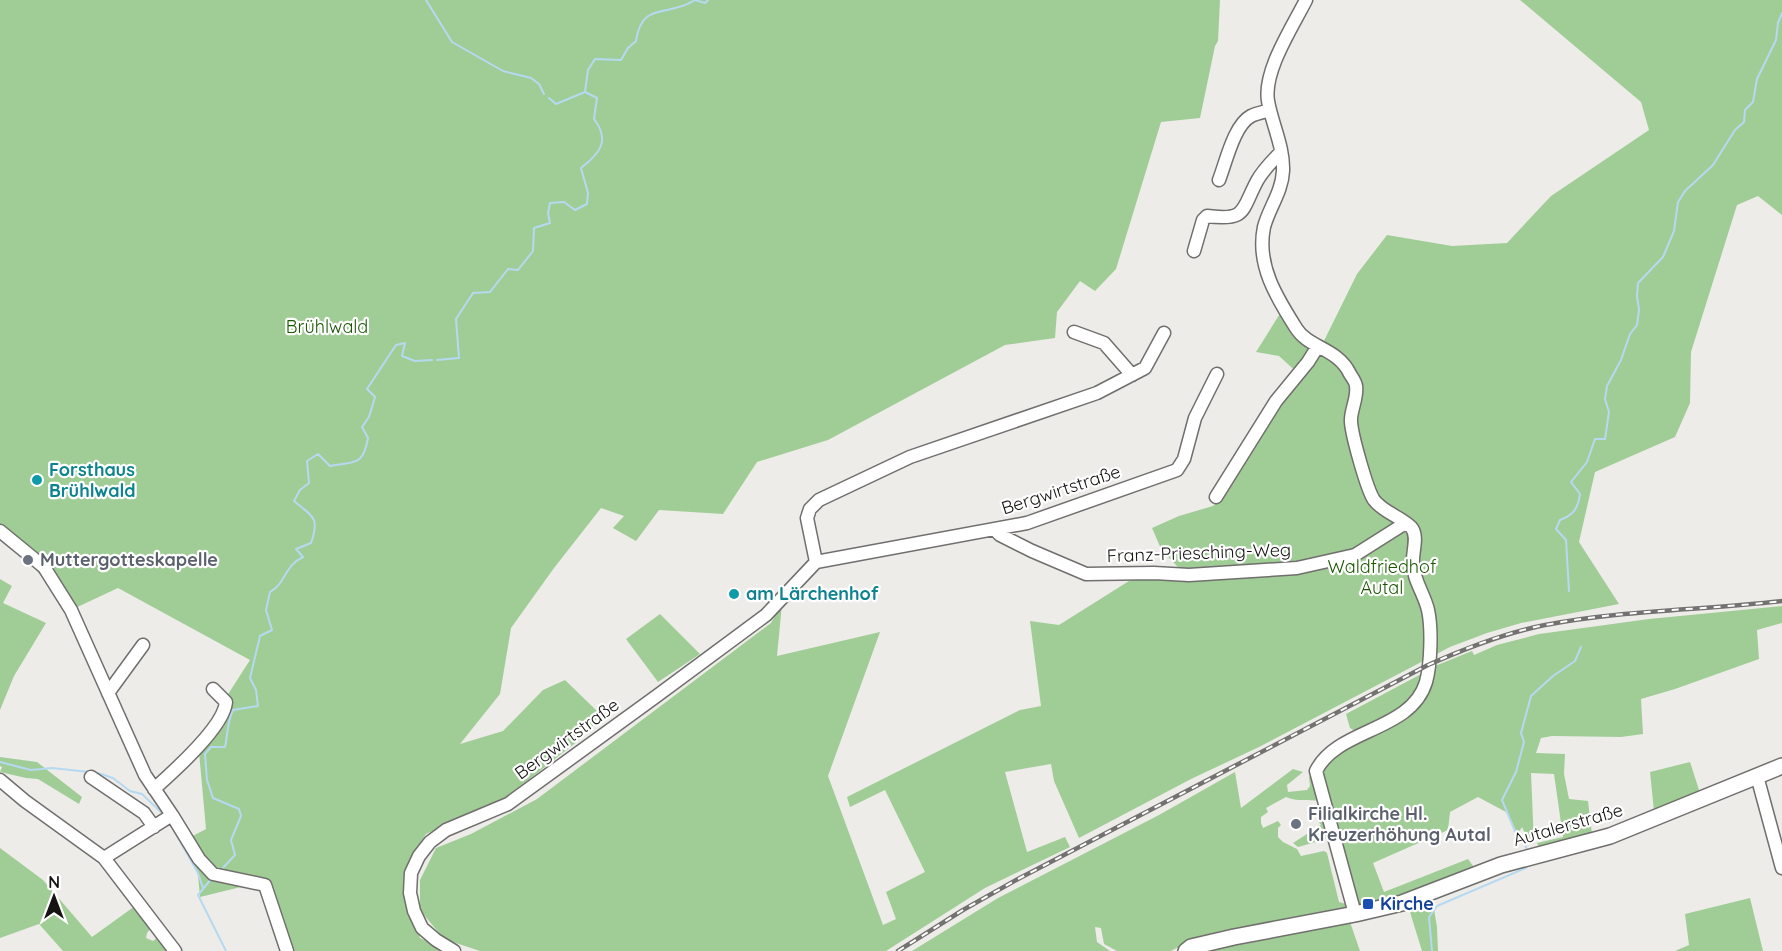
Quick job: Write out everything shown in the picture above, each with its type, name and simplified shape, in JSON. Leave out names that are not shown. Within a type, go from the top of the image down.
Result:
[{"type":"main road","name":"Autalerstraße","points":[[1186,951],[1191,947],[1234,937],[1402,903],[1530,857],[1610,836],[1782,766]]},
{"type":"street","points":[[1306,0],[1276,59],[1267,89],[1283,170],[1282,180],[1264,227],[1263,261],[1282,306],[1299,333],[1332,352],[1347,367],[1356,386],[1351,421],[1359,458],[1374,500],[1412,528],[1415,538],[1413,562],[1415,580],[1428,610],[1430,639],[1426,683],[1416,702],[1403,714],[1333,751],[1321,762],[1316,771],[1354,914]]},
{"type":"street","points":[[1220,180],[1237,131],[1251,116],[1270,110]]},
{"type":"street","points":[[1194,250],[1203,220],[1207,216],[1233,217],[1243,212],[1257,182],[1268,165],[1281,152]]},
{"type":"street","points":[[1074,332],[1104,343],[1132,375]]},
{"type":"street","points":[[816,562],[807,518],[810,509],[819,500],[910,458],[1097,393],[1145,368],[1164,333]]},
{"type":"street","points":[[1216,497],[1276,401],[1318,346]]},
{"type":"street","name":"Bergwirtstraße","points":[[454,951],[422,928],[414,911],[410,893],[411,873],[418,856],[430,842],[446,830],[508,804],[766,615],[816,562],[1028,523],[1177,470],[1184,459],[1195,417],[1217,374]]},
{"type":"street","name":"Franz-Priesching-Weg","points":[[995,530],[1000,535],[1032,551],[1086,574],[1190,575],[1297,568],[1355,555],[1404,524]]},
{"type":"street","points":[[0,531],[44,567],[70,610],[145,775],[199,859],[213,874],[265,885],[286,951]]},
{"type":"street","points":[[108,693],[143,645]]},
{"type":"street","points":[[154,789],[182,765],[219,720],[226,702],[213,689]]},
{"type":"street","points":[[1757,776],[1782,868]]},
{"type":"street","points":[[91,777],[144,813],[154,827]]},
{"type":"street","points":[[0,780],[25,801],[104,858],[175,951]]},
{"type":"street","points":[[104,858],[172,815]]},
{"type":"green space","name":"Brühlwald","points":[[0,0],[1220,0],[1218,41],[1200,118],[1161,122],[1116,269],[1095,291],[1080,281],[1057,312],[1055,338],[1005,345],[828,440],[757,462],[723,514],[659,510],[636,541],[613,528],[624,516],[601,508],[511,628],[500,694],[460,744],[503,731],[543,690],[565,680],[599,713],[592,727],[574,744],[503,800],[426,834],[409,861],[404,895],[420,938],[446,951],[292,951],[270,887],[249,885],[200,897],[198,875],[183,841],[206,829],[198,741],[250,660],[118,588],[71,610],[21,553],[0,536]]},
{"type":"green space","name":"Waldfriedhof Autal","points":[[1520,0],[1782,0],[1782,215],[1758,196],[1737,205],[1691,352],[1690,403],[1675,437],[1595,472],[1579,542],[1619,604],[1521,623],[1450,647],[1079,838],[1054,781],[1051,764],[1005,772],[1027,852],[1065,837],[1070,847],[985,888],[886,951],[480,951],[444,939],[420,910],[420,880],[436,848],[471,834],[537,799],[771,623],[782,604],[777,656],[880,632],[828,776],[883,925],[896,919],[886,892],[925,872],[885,790],[850,807],[847,797],[1020,710],[1041,706],[1030,621],[1059,625],[1129,581],[1181,570],[1162,551],[1152,528],[1179,516],[1213,506],[1229,487],[1301,376],[1279,356],[1256,352],[1281,312],[1291,334],[1317,355],[1357,274],[1387,235],[1452,246],[1507,243],[1551,196],[1649,130],[1641,102]]},
{"type":"green space","points":[[0,579],[12,586],[3,603],[46,623],[14,676],[0,710]]},
{"type":"green space","points":[[1782,606],[1782,623],[1757,630],[1759,659],[1641,699],[1643,734],[1621,737],[1552,736],[1541,738],[1536,753],[1565,754],[1564,774],[1569,799],[1588,801],[1592,834],[1539,848],[1537,843],[1563,837],[1554,774],[1531,773],[1534,844],[1528,840],[1522,827],[1518,834],[1506,812],[1478,797],[1450,812],[1448,830],[1373,863],[1384,892],[1468,859],[1476,870],[1395,898],[1359,905],[1323,769],[1331,759],[1424,700],[1435,666],[1472,651],[1474,655],[1497,645],[1539,634],[1649,619]]},
{"type":"green space","points":[[660,614],[700,654],[658,682],[626,639]]},
{"type":"green space","points":[[1425,672],[1406,707],[1355,731],[1350,728],[1346,714]]},
{"type":"green space","points":[[0,757],[37,762],[82,797],[79,804],[38,779],[0,772],[2,767]]},
{"type":"green space","points":[[1690,762],[1700,793],[1654,811],[1650,772]]},
{"type":"green space","points":[[1293,769],[1303,772],[1287,785],[1288,792],[1307,790],[1310,786],[1309,777],[1311,775],[1320,801],[1286,797],[1266,808],[1268,812],[1261,817],[1261,823],[1263,828],[1278,821],[1281,825],[1278,828],[1278,837],[1297,849],[1301,856],[1324,851],[1327,853],[1339,902],[1346,904],[1340,911],[1220,931],[1171,951],[1117,951],[1104,944],[1101,928],[1095,927],[1097,942],[1110,951],[912,951],[998,898],[1159,815],[1235,772],[1241,808]]},
{"type":"green space","points":[[1323,816],[1330,838],[1298,847],[1293,843],[1321,825],[1317,820]]},
{"type":"green space","points":[[0,848],[43,880],[92,937],[135,906],[151,928],[146,938],[153,941],[158,937],[168,951],[63,951],[39,924],[0,938]]},
{"type":"green space","points":[[1750,898],[1763,951],[1675,951],[1689,945],[1685,914]]},
{"type":"green space","points":[[1424,904],[1434,909],[1438,951],[1422,951],[1410,912],[1416,905]]},
{"type":"green space","points":[[1350,922],[1360,951],[1197,951]]},
{"type":"waterway","points":[[426,0],[452,42],[503,71],[531,78],[539,84],[544,94]]},
{"type":"waterway","points":[[437,360],[459,358],[456,319],[473,293],[490,292],[508,269],[518,270],[533,251],[534,228],[550,223],[548,213],[550,203],[564,202],[575,210],[587,204],[588,193],[581,168],[598,152],[602,140],[602,134],[594,119],[597,98],[585,92],[588,70],[595,59],[621,60],[628,48],[636,41],[639,28],[644,20],[650,15],[695,0],[705,3],[708,0]]},
{"type":"waterway","points":[[1569,591],[1566,540],[1556,529],[1560,520],[1569,516],[1578,503],[1580,494],[1571,482],[1587,462],[1595,439],[1605,439],[1609,412],[1605,399],[1607,386],[1621,360],[1630,334],[1637,325],[1638,283],[1663,257],[1674,231],[1678,202],[1685,191],[1713,165],[1735,130],[1744,122],[1745,110],[1753,102],[1757,79],[1776,40],[1782,13]]},
{"type":"waterway","points":[[549,98],[556,104],[585,92]]},
{"type":"waterway","points":[[220,871],[235,855],[231,840],[241,816],[239,809],[213,798],[207,780],[205,754],[211,747],[225,747],[233,710],[258,706],[256,690],[250,678],[260,636],[272,630],[266,610],[270,592],[279,584],[292,565],[303,557],[296,549],[311,543],[314,534],[313,518],[294,501],[300,490],[309,483],[307,461],[318,454],[330,466],[351,463],[360,458],[368,438],[362,427],[369,417],[375,397],[367,389],[396,345],[405,343],[402,356],[415,361],[432,360]]},
{"type":"waterway","points":[[1528,853],[1525,844],[1517,836],[1502,800],[1516,772],[1524,742],[1521,733],[1531,696],[1553,676],[1575,661],[1581,647]]},
{"type":"waterway","points":[[0,762],[31,770],[52,768],[98,773],[113,778],[130,791],[142,794],[164,815]]},
{"type":"waterway","points":[[169,822],[198,873],[203,888]]},
{"type":"waterway","points":[[1432,951],[1429,917],[1437,906],[1526,868],[1529,864]]},
{"type":"waterway","points":[[212,878],[198,895],[226,951]]},
{"type":"railway","points":[[898,951],[1018,879],[1428,665],[1471,647],[1515,632],[1574,620],[1782,601]]},
{"type":"place","name":"Forsthaus Brühlwald","points":[[37,480]]},
{"type":"place","name":"Muttergotteskapelle","points":[[28,560]]},
{"type":"place","name":"am Lärchenhof","points":[[734,594]]},
{"type":"place","name":"Filialkirche Hl. Kreuzerhöhung Autal","points":[[1296,824]]},
{"type":"place","name":"Kirche","points":[[1368,904]]}]
